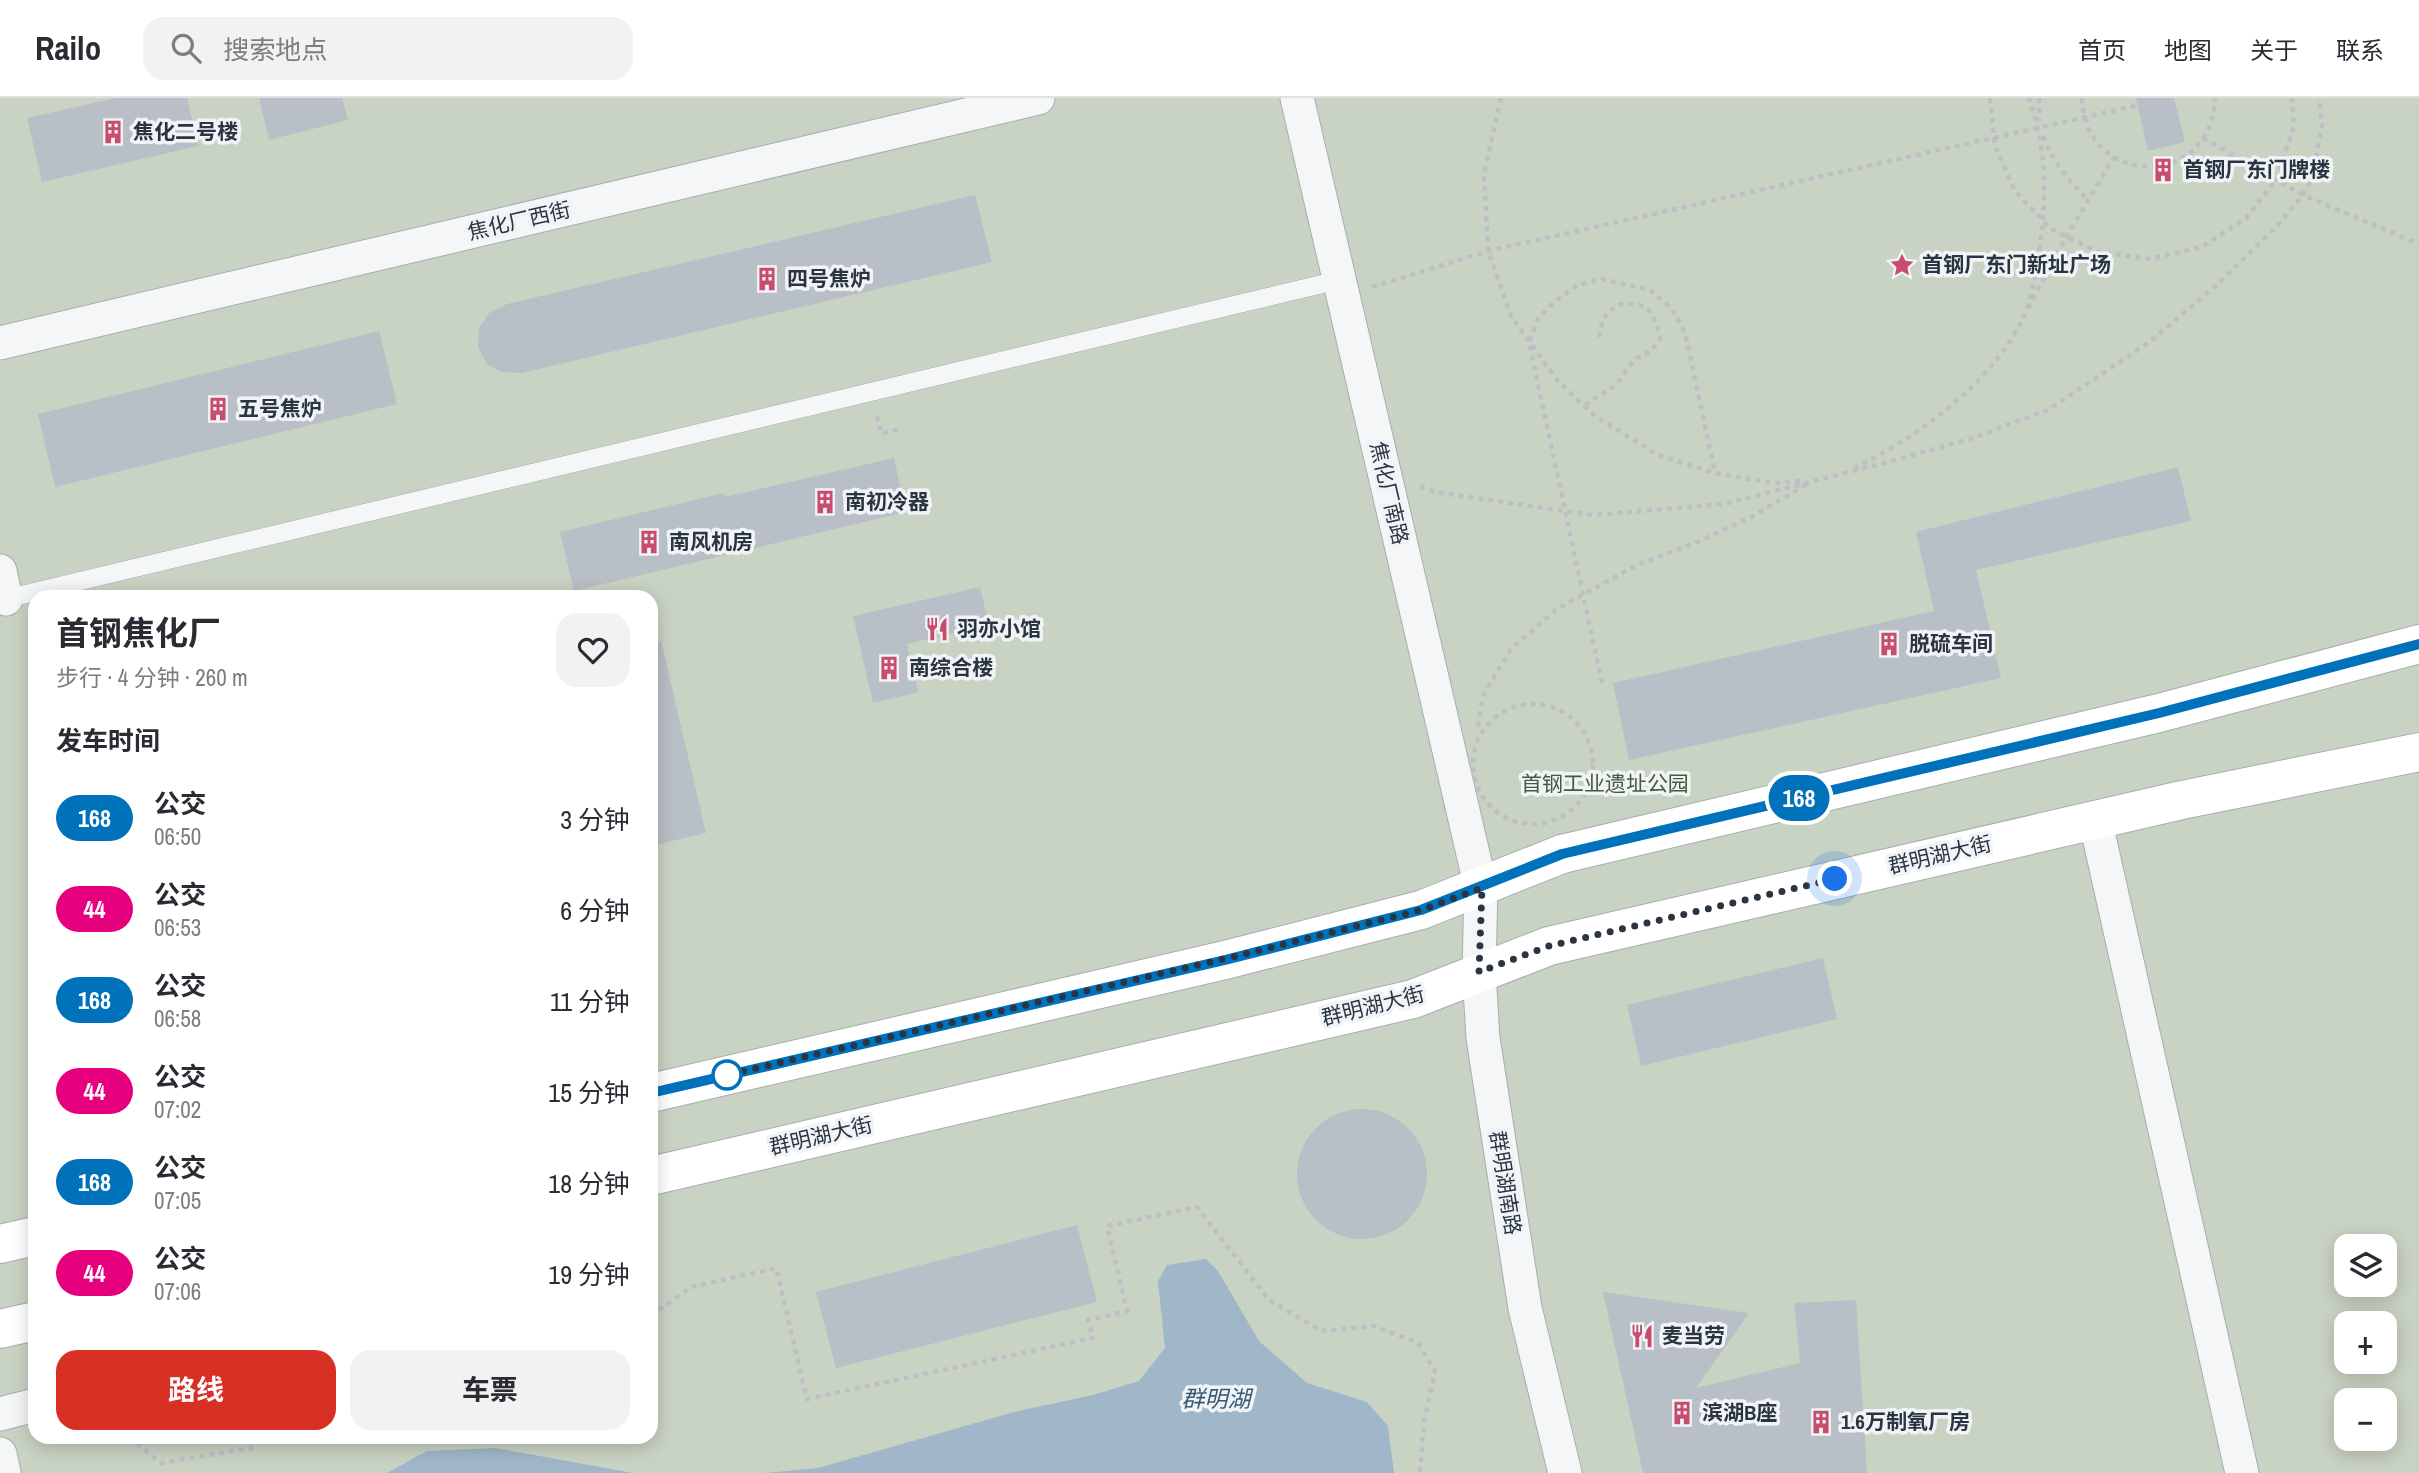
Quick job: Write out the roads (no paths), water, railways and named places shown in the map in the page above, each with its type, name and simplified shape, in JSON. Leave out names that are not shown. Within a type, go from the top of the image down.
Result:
[{"type":"main road","points":[[658,1091],[1225,960],[1421,910],[1562,854],[2159,713],[2419,644]]},
{"type":"main road","name":"群明湖大街","points":[[658,1175],[1413,999],[1549,946],[2095,819],[2419,752]]},
{"type":"main road","points":[[0,1244],[28,1238]]},
{"type":"main road","points":[[0,1329],[28,1323]]},
{"type":"street","name":"焦化厂西街","points":[[0,343],[1038,98]]},
{"type":"street","name":"焦化厂南路","points":[[1297,98],[1482,888]]},
{"type":"street","points":[[2095,819],[2242,1473]]},
{"type":"street","name":"群明湖南路","points":[[1482,888],[1479,972],[1483,1038],[1525,1308],[1565,1473]]},
{"type":"street","points":[[0,1414],[28,1407]]},
{"type":"street","points":[[0,1454],[4,1473]]},
{"type":"lane","points":[[2,590],[1341,288]]},
{"type":"water","name":"群明湖","points":[[1206,1259],[1218,1271],[1259,1341],[1307,1383],[1367,1402],[1388,1426],[1394,1473],[766,1473],[818,1468],[1014,1412],[1093,1395],[1139,1381],[1165,1348],[1158,1281],[1167,1265]]},
{"type":"water","points":[[495,1448],[633,1473],[387,1473],[427,1451]]},
{"type":"place","name":"焦化二号楼","points":[[113,132]]},
{"type":"place","name":"首钢厂东门牌楼","points":[[2163,170]]},
{"type":"place","name":"首钢厂东门新址广场","points":[[1902,265]]},
{"type":"place","name":"四号焦炉","points":[[767,279]]},
{"type":"place","name":"五号焦炉","points":[[218,409]]},
{"type":"place","name":"南初冷器","points":[[825,502]]},
{"type":"place","name":"南风机房","points":[[649,542]]},
{"type":"place","name":"羽亦小馆","points":[[937,629]]},
{"type":"place","name":"脱硫车间","points":[[1889,644]]},
{"type":"place","name":"南综合楼","points":[[889,668]]},
{"type":"place","name":"麦当劳","points":[[1642,1336]]},
{"type":"place","name":"滨湖B座","points":[[1682,1413]]},
{"type":"place","name":"1.6万制氧厂房","points":[[1821,1422]]},
{"type":"park label","name":"首钢工业遗址公园","points":[[1605,784]]}]
